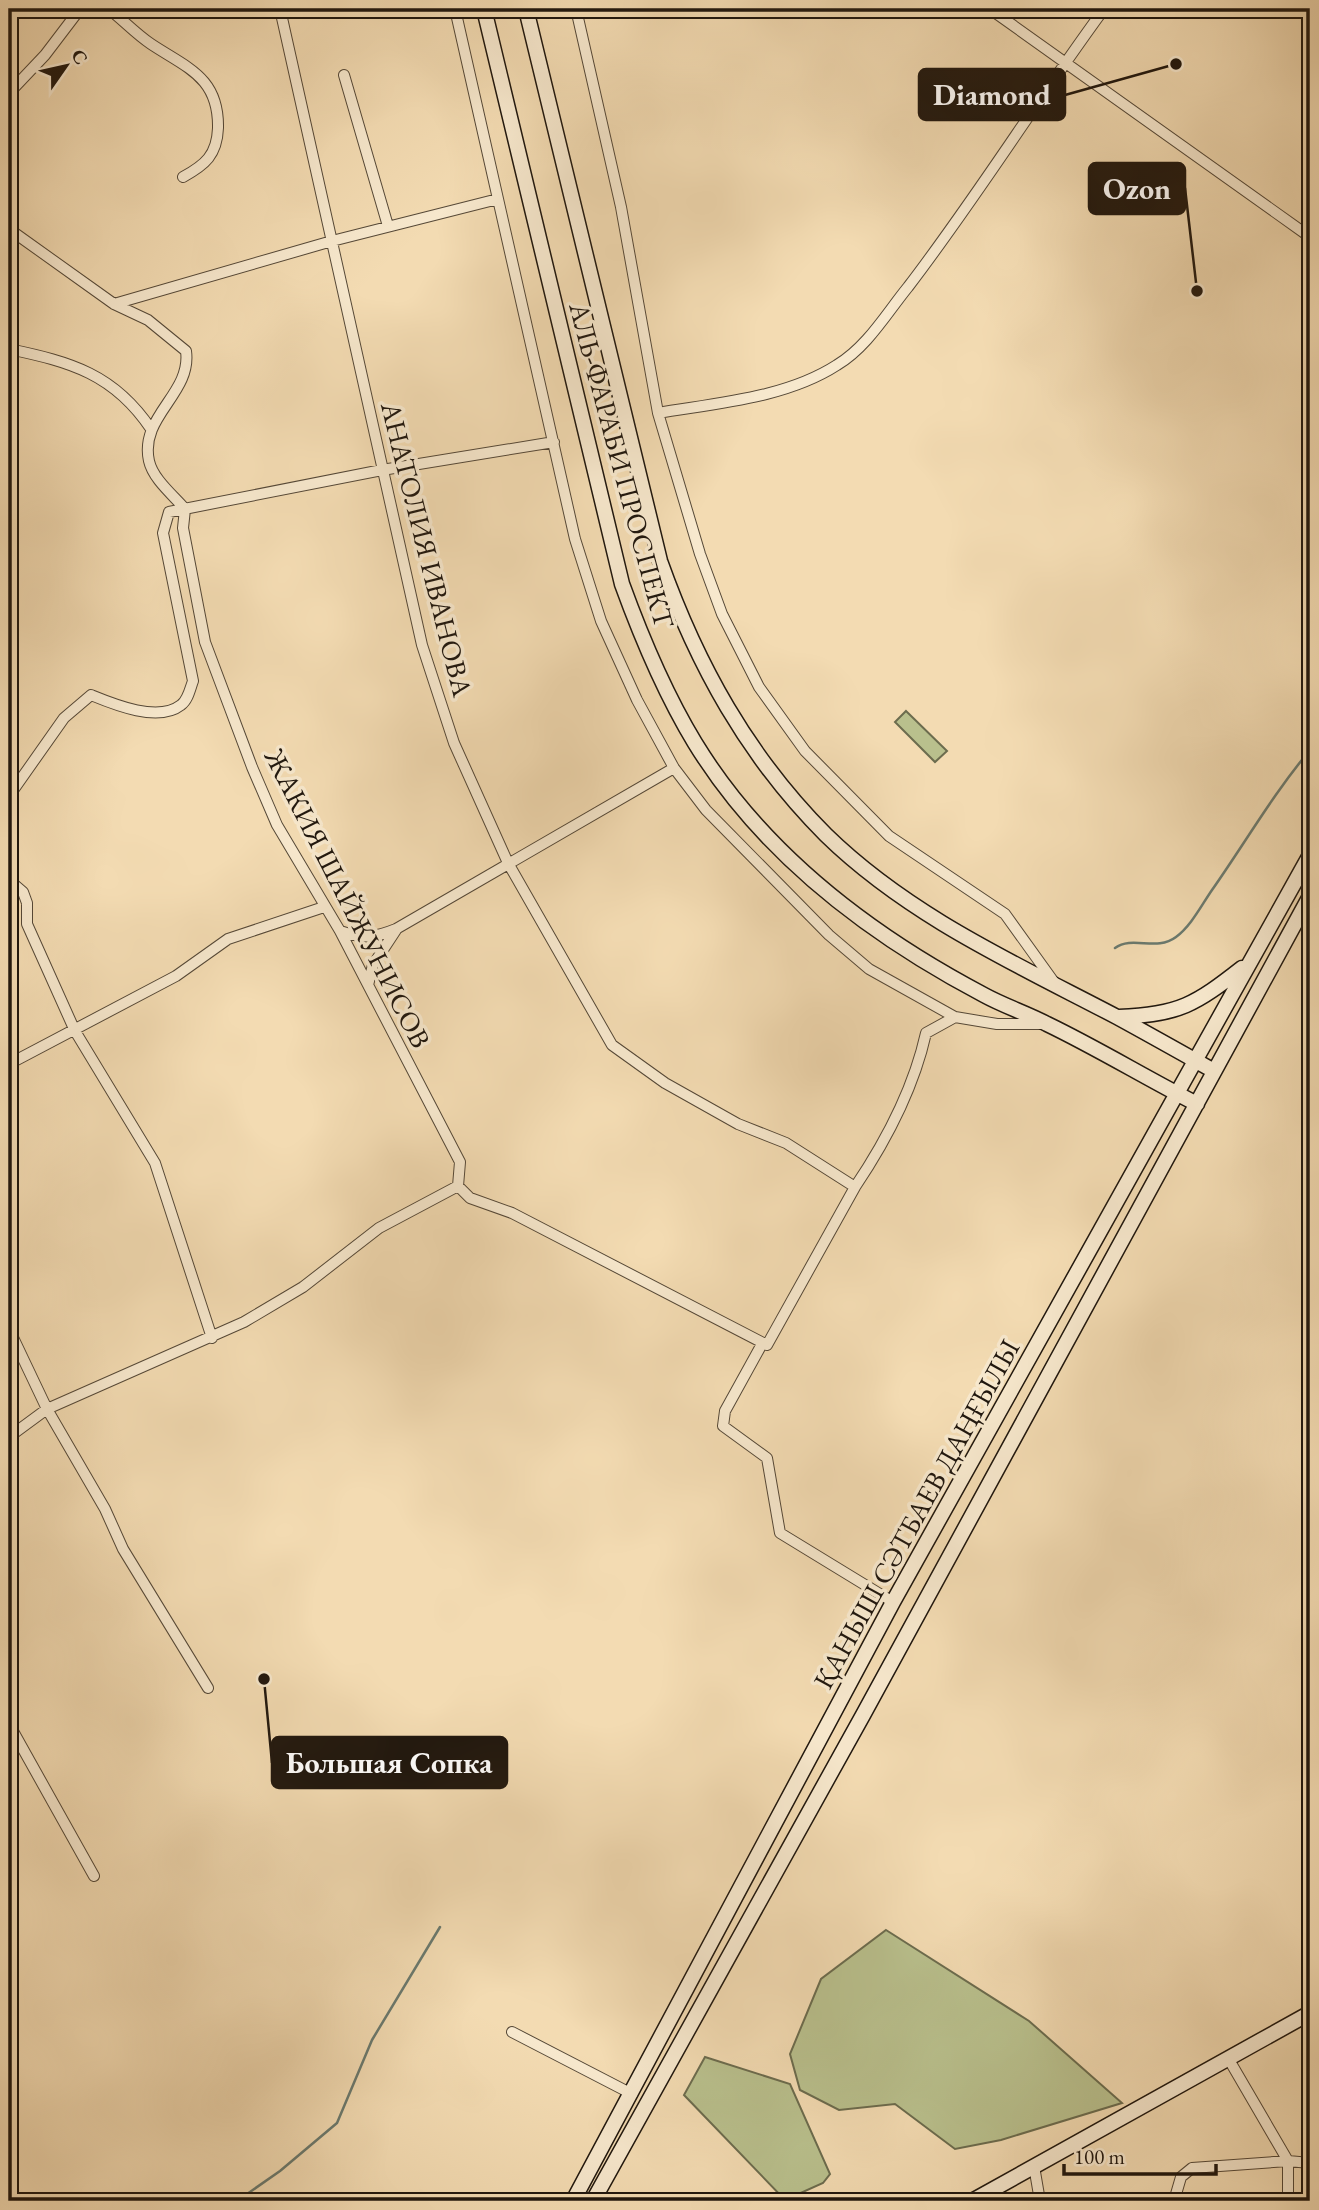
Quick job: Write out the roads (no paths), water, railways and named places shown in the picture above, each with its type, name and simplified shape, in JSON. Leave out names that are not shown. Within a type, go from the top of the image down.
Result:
[{"type":"main road","name":"АЛЬ-ФАРАБИ ПРОСПЕКТ","points":[[484,9],[622,583],[644,645],[667,694],[696,744],[727,789],[797,867],[844,906],[933,967],[1197,1104]]},
{"type":"main road","name":"АЛЬ-ФАРАБИ ПРОСПЕКТ","points":[[526,9],[660,561],[682,621],[710,681],[741,732],[776,781],[827,835],[874,876],[923,911],[1058,988],[1214,1071]]},
{"type":"main road","name":"ҚАНЫШ СӘТБАЕВ ДАҢҒЫЛЫ","points":[[573,2201],[893,1602],[1178,1094],[1246,965],[1310,855]]},
{"type":"main road","name":"ҚАНЫШ СӘТБАЕВ ДАҢҒЫЛЫ","points":[[593,2201],[863,1715],[1310,897]]},
{"type":"main road","points":[[1116,1017],[1155,1016],[1181,1010],[1209,994],[1246,965]]},
{"type":"main road","points":[[972,2201],[1310,2013]]},
{"type":"street","points":[[9,93],[45,55],[80,9]]},
{"type":"street","points":[[109,9],[149,43],[192,69],[211,89],[218,117],[217,146],[205,165],[183,177]]},
{"type":"street","name":"АНАТОЛИЯ ИВАНОВА","points":[[280,9],[422,645],[454,743],[508,863],[612,1045],[665,1083],[738,1124],[786,1143],[855,1187]]},
{"type":"street","points":[[455,9],[575,539],[601,621],[637,700],[674,768],[706,810],[829,935],[869,969],[955,1017],[997,1024],[1047,1024]]},
{"type":"street","points":[[576,9],[624,220],[658,413],[700,554],[722,614],[759,687],[805,751],[889,836],[1004,914],[1042,961],[1058,988]]},
{"type":"street","points":[[990,9],[1310,237]]},
{"type":"street","points":[[658,413],[785,388],[813,379],[838,365],[864,344],[941,244],[1104,9]]},
{"type":"street","points":[[344,75],[388,226]]},
{"type":"street","points":[[114,304],[332,241],[498,199]]},
{"type":"street","points":[[9,229],[114,304],[148,320],[186,351],[188,366],[177,393],[151,429],[149,461],[160,480],[185,509]]},
{"type":"street","points":[[9,349],[54,358],[111,384],[140,412],[151,429]]},
{"type":"street","points":[[9,796],[64,718],[91,695],[124,709],[153,712],[173,709],[182,705],[187,697],[193,681],[163,533],[169,512],[382,470],[554,442]]},
{"type":"street","name":"ЖАКИЯ ШАЙЖУНИСОВ","points":[[185,509],[183,528],[205,642],[251,767],[277,825],[340,932],[460,1162],[458,1186]]},
{"type":"street","points":[[340,932],[360,939],[376,938],[396,929],[674,768]]},
{"type":"street","points":[[9,880],[23,892],[27,903],[27,924],[75,1031],[155,1163],[212,1338]]},
{"type":"street","points":[[9,1064],[176,976],[228,939],[324,906]]},
{"type":"street","points":[[368,985],[373,965],[396,929]]},
{"type":"street","points":[[893,1602],[780,1534],[767,1458],[723,1426],[724,1411],[889,1130],[921,1055],[926,1033],[955,1017]]},
{"type":"street","points":[[9,1437],[47,1409],[131,1370],[212,1338],[303,1287],[379,1228],[458,1186],[470,1198],[512,1213],[765,1344]]},
{"type":"street","points":[[9,1329],[47,1409],[105,1509],[123,1549],[208,1688]]},
{"type":"street","points":[[9,1724],[94,1876]]},
{"type":"street","points":[[512,2032],[632,2094]]},
{"type":"street","points":[[1228,2058],[1288,2161],[1288,2201]]},
{"type":"street","points":[[1174,2201],[1181,2177],[1192,2168],[1288,2161],[1310,2163]]},
{"type":"street","points":[[1034,2166],[1040,2201]]},
{"type":"waterway","points":[[1115,948],[1129,943],[1168,941],[1186,927],[1271,801],[1310,750]]},
{"type":"waterway","points":[[237,2201],[280,2171],[337,2123],[372,2040],[440,1927]]},
{"type":"place","name":"Diamond","points":[[1176,64]]},
{"type":"place","name":"Ozon","points":[[1197,291]]},
{"type":"place","name":"Большая Сопка","points":[[264,1679]]}]
